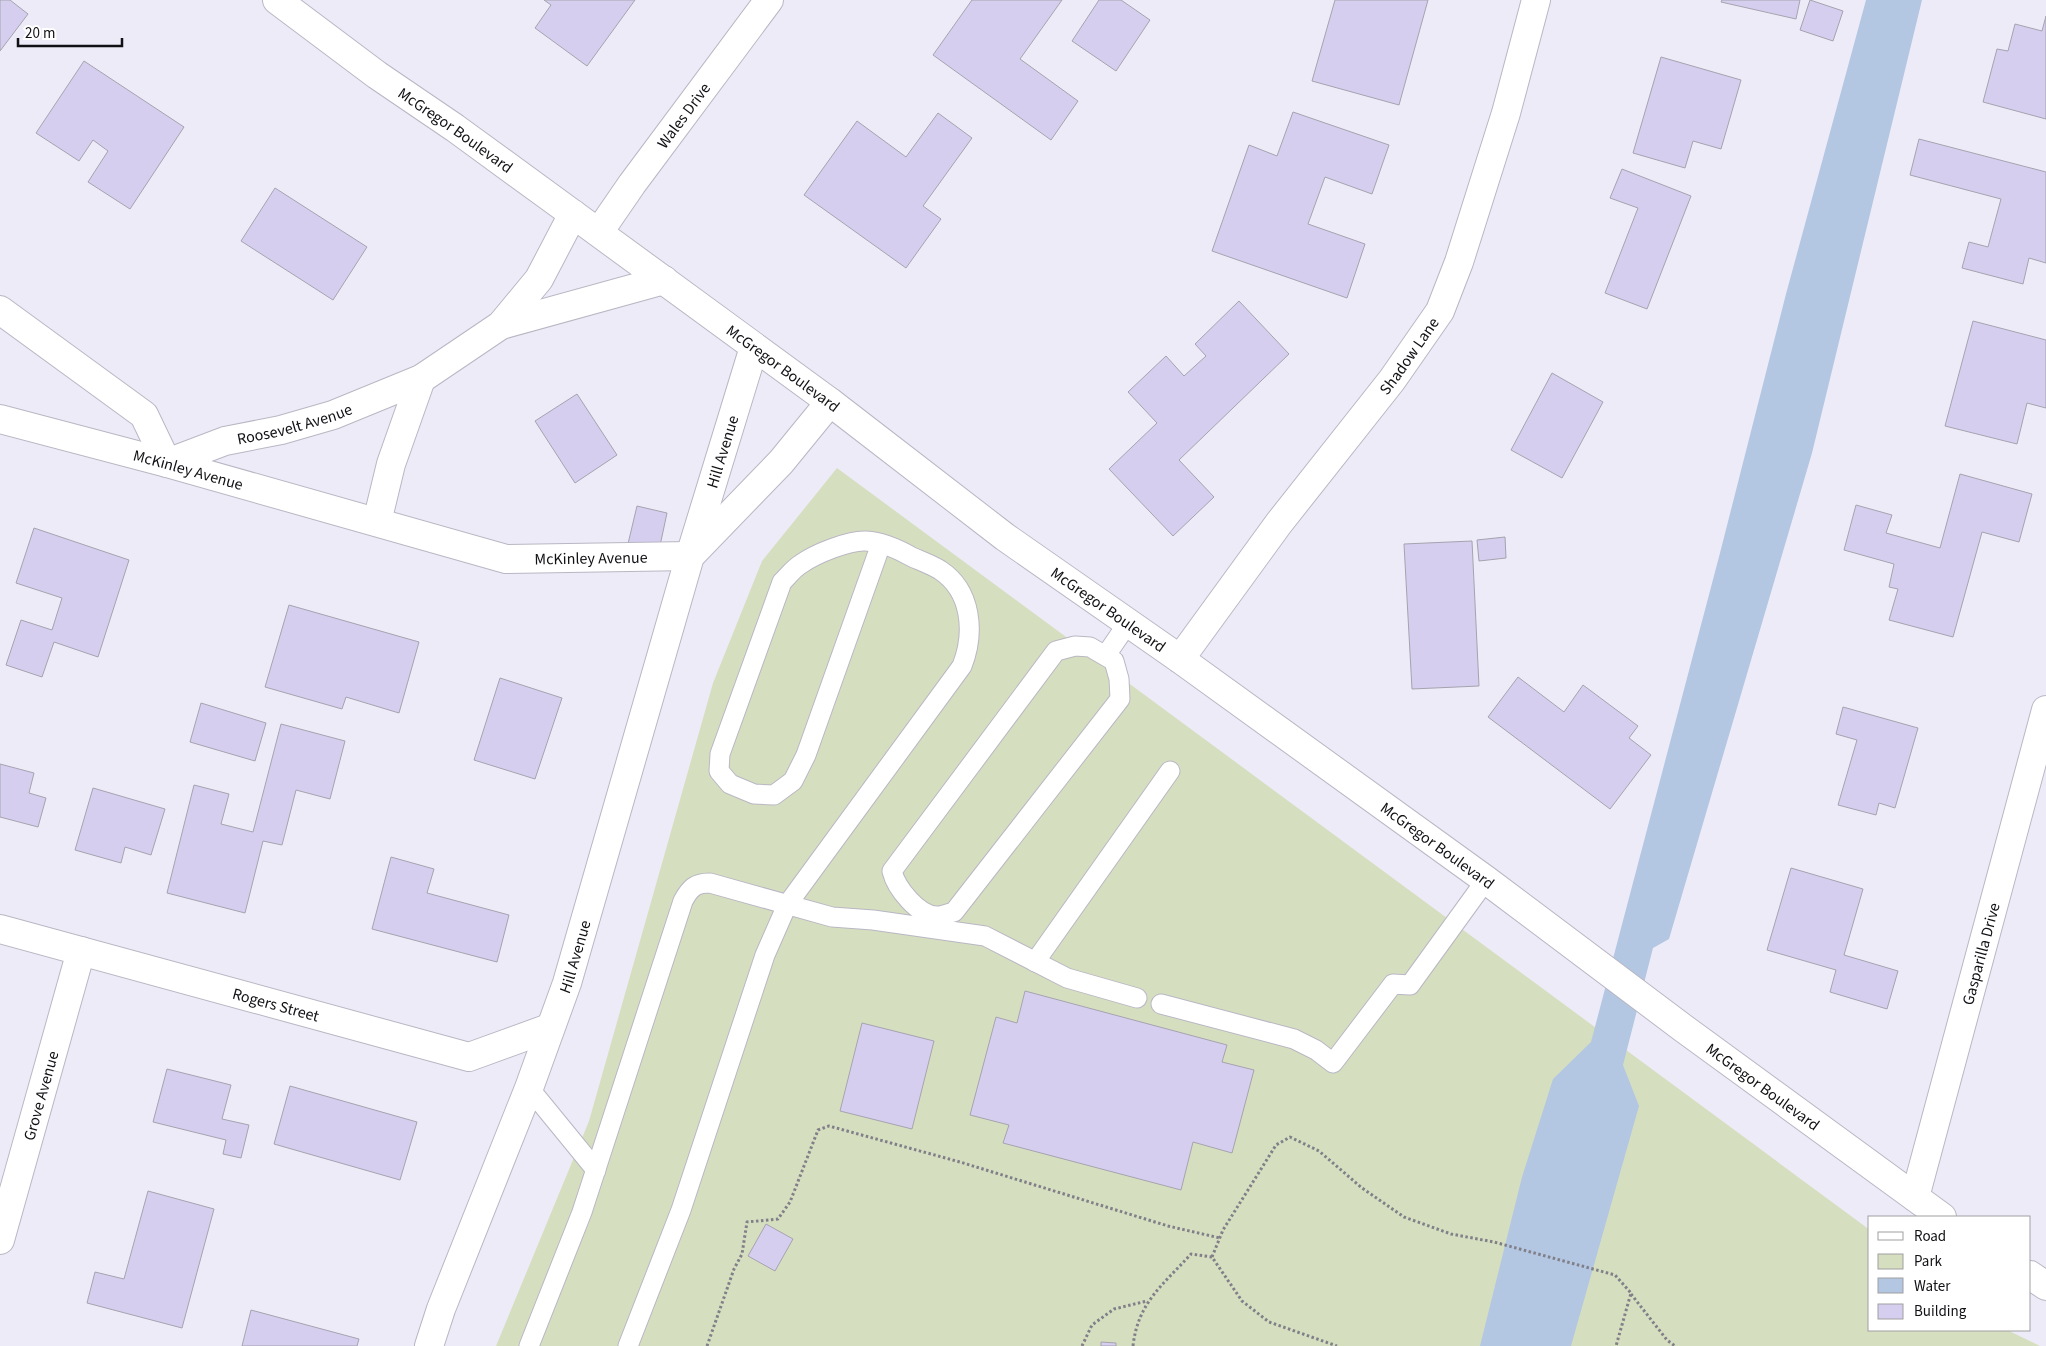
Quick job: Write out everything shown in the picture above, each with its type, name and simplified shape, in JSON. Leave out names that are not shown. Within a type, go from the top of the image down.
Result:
[{"type":"street","name":"McGregor Boulevard","points":[[277,0],[377,75],[456,128],[830,402],[975,515],[1486,880],[1683,1028],[1941,1216]]},
{"type":"street","name":"Wales Drive","points":[[599,232],[632,184],[769,0]]},
{"type":"street","name":"Shadow Lane","points":[[1180,660],[1279,523],[1392,380],[1440,311],[1460,262],[1503,122],[1536,0]]},
{"type":"street","name":"Roosevelt Avenue","points":[[167,463],[225,441],[281,430],[332,415],[421,379],[501,325],[539,279],[574,214]]},
{"type":"street","points":[[501,325],[664,280]]},
{"type":"street","points":[[0,310],[144,415],[167,463]]},
{"type":"street","name":"Hill Avenue","points":[[429,1346],[441,1309],[529,1088],[569,974],[690,556],[754,347]]},
{"type":"street","points":[[377,522],[391,464],[421,379]]},
{"type":"street","name":"Hill Avenue","points":[[690,556],[781,462],[830,402]]},
{"type":"street","name":"McKinley Avenue","points":[[0,419],[167,463],[506,560],[690,556]]},
{"type":"street","name":"Gasparilla Drive","points":[[1916,1197],[2046,710]]},
{"type":"street","name":"Rogers Street","points":[[0,929],[469,1057],[550,1028]]},
{"type":"street","name":"Grove Avenue","points":[[0,1240],[81,951]]},
{"type":"street","points":[[2031,1276],[2046,1286]]},
{"type":"lane","points":[[628,1346],[681,1210],[764,955],[787,905],[957,674],[967,654],[970,638],[970,615],[959,588],[941,570],[892,547],[881,544],[864,541],[831,549],[800,564],[782,582],[720,754],[719,771],[730,784],[754,794],[774,796],[793,781],[806,755],[881,544]]},
{"type":"lane","points":[[1106,655],[1128,623]]},
{"type":"lane","points":[[1075,646],[1090,647],[1106,655],[1114,661],[1118,672],[1120,699],[954,912],[938,916],[925,913],[900,890],[894,881],[892,871],[1056,651],[1075,646]]},
{"type":"lane","points":[[1035,962],[1170,771]]},
{"type":"lane","points":[[1161,1004],[1294,1039],[1316,1050],[1333,1063],[1393,984],[1410,985],[1486,880]]},
{"type":"lane","points":[[529,1346],[559,1272],[596,1170],[683,901],[688,891],[698,883],[710,883],[832,917],[985,936],[1067,978],[1137,998]]},
{"type":"lane","points":[[900,925],[913,903]]},
{"type":"lane","points":[[529,1088],[596,1170]]},
{"type":"path","points":[[707,1346],[734,1269],[742,1254],[747,1222],[778,1219],[790,1202],[818,1130],[829,1126],[960,1162],[1168,1226],[1220,1238]]},
{"type":"path","points":[[1212,1256],[1220,1238],[1276,1144],[1290,1137],[1319,1152],[1362,1188],[1404,1217],[1451,1234],[1494,1242],[1615,1275],[1667,1340],[1675,1346]]},
{"type":"path","points":[[1133,1346],[1136,1327],[1148,1300],[1191,1254],[1212,1256]]},
{"type":"path","points":[[1212,1256],[1242,1301],[1269,1322],[1337,1346]]},
{"type":"path","points":[[1616,1346],[1631,1293]]},
{"type":"path","points":[[1082,1346],[1092,1325],[1114,1309],[1148,1300]]},
{"type":"green space","points":[[837,468],[1868,1229],[1868,1331],[2009,1331],[2040,1346],[496,1346],[589,1121],[713,683],[762,561]]},
{"type":"water","points":[[1866,0],[1922,0],[1812,453],[1669,939],[1653,948],[1623,1065],[1639,1106],[1571,1346],[1480,1346],[1522,1177],[1553,1079],[1591,1042],[1786,294]]},
{"type":"building","points":[[0,0],[10,0],[28,14],[0,51]]},
{"type":"building","points":[[544,0],[635,0],[587,66],[535,28],[551,5]]},
{"type":"building","points":[[972,0],[1062,0],[1020,59],[1078,101],[1051,140],[933,55]]},
{"type":"building","points":[[1099,0],[1121,0],[1150,20],[1116,71],[1072,41]]},
{"type":"building","points":[[1335,0],[1428,0],[1399,105],[1312,81]]},
{"type":"building","points":[[1722,0],[1800,0],[1796,19],[1721,2]]},
{"type":"building","points":[[1810,0],[1843,11],[1833,41],[1800,30]]},
{"type":"building","points":[[2046,16],[2046,119],[1983,102],[1997,49],[2008,51],[2015,24],[2042,31]]},
{"type":"building","points":[[1661,57],[1741,80],[1721,149],[1693,141],[1685,168],[1633,153]]},
{"type":"building","points":[[84,61],[184,127],[130,209],[88,182],[108,151],[93,140],[79,161],[36,133]]},
{"type":"building","points":[[1293,112],[1389,145],[1372,194],[1325,177],[1308,224],[1365,244],[1347,298],[1212,251],[1249,145],[1277,156]]},
{"type":"building","points":[[938,113],[972,138],[923,206],[941,219],[906,268],[804,195],[857,121],[906,157]]},
{"type":"building","points":[[1919,139],[2046,172],[2046,263],[2029,258],[2023,284],[1962,268],[1969,242],[1988,247],[2001,199],[1910,175]]},
{"type":"building","points":[[1622,169],[1691,196],[1647,309],[1605,293],[1638,208],[1610,198]]},
{"type":"building","points":[[275,188],[367,247],[333,300],[241,241]]},
{"type":"building","points":[[1239,301],[1289,354],[1179,460],[1214,497],[1173,536],[1109,469],[1157,423],[1128,392],[1166,356],[1184,376],[1206,356],[1195,344]]},
{"type":"building","points":[[1973,321],[2046,340],[2046,408],[2027,403],[2017,444],[1945,426]]},
{"type":"building","points":[[1552,373],[1603,402],[1562,478],[1511,450]]},
{"type":"building","points":[[577,394],[617,455],[575,483],[535,421]]},
{"type":"building","points":[[1960,474],[2032,494],[2019,542],[1982,532],[1953,637],[1889,620],[1898,589],[1889,587],[1894,564],[1844,550],[1856,505],[1892,515],[1886,533],[1940,548]]},
{"type":"building","points":[[637,506],[667,513],[658,555],[627,548]]},
{"type":"building","points":[[34,528],[129,560],[98,657],[54,642],[42,677],[6,665],[21,620],[52,630],[62,598],[16,583]]},
{"type":"building","points":[[1505,537],[1506,558],[1479,561],[1477,540]]},
{"type":"building","points":[[1472,541],[1479,686],[1412,689],[1404,544]]},
{"type":"building","points":[[289,605],[419,642],[399,713],[346,697],[342,709],[265,687]]},
{"type":"building","points":[[1518,677],[1564,712],[1583,685],[1638,726],[1629,738],[1651,755],[1610,809],[1488,717]]},
{"type":"building","points":[[500,678],[562,698],[535,779],[474,760]]},
{"type":"building","points":[[201,703],[266,723],[255,761],[190,742]]},
{"type":"building","points":[[1843,707],[1918,728],[1895,808],[1879,803],[1876,815],[1838,805],[1857,740],[1836,734]]},
{"type":"building","points":[[281,724],[345,741],[330,799],[296,790],[282,845],[263,841],[245,913],[167,893],[194,785],[229,794],[221,824],[253,832]]},
{"type":"building","points":[[0,764],[34,773],[29,793],[46,798],[38,827],[0,817]]},
{"type":"building","points":[[93,788],[165,809],[151,855],[125,847],[121,863],[75,850]]},
{"type":"building","points":[[391,857],[434,869],[427,893],[509,915],[497,962],[372,929]]},
{"type":"building","points":[[1791,868],[1863,889],[1844,955],[1898,971],[1887,1009],[1830,992],[1836,970],[1767,950]]},
{"type":"building","points":[[1025,991],[1227,1045],[1222,1062],[1254,1070],[1232,1153],[1193,1142],[1181,1190],[1003,1143],[1009,1125],[970,1115],[996,1017],[1017,1023]]},
{"type":"building","points":[[862,1023],[934,1041],[912,1129],[840,1111]]},
{"type":"building","points":[[167,1069],[231,1085],[222,1119],[249,1125],[241,1158],[223,1154],[226,1140],[153,1122]]},
{"type":"building","points":[[290,1086],[417,1122],[400,1180],[274,1144]]},
{"type":"building","points":[[148,1191],[214,1209],[182,1328],[87,1303],[95,1272],[124,1279]]},
{"type":"building","points":[[766,1224],[793,1239],[775,1271],[748,1256]]},
{"type":"building","points":[[251,1310],[359,1339],[357,1346],[242,1346]]},
{"type":"building","points":[[1101,1342],[1116,1343],[1116,1346],[1101,1346]]}]
